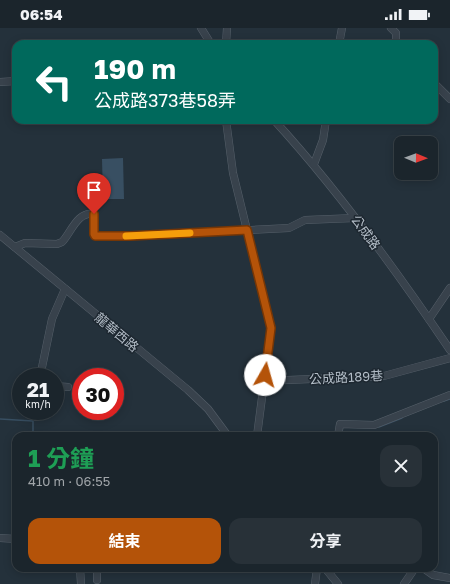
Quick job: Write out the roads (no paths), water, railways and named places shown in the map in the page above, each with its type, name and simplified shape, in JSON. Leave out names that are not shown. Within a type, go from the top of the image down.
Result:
[{"type":"street","points":[[201,28],[208,40]]},
{"type":"street","points":[[226,40],[227,28]]},
{"type":"street","points":[[340,40],[342,28]]},
{"type":"street","points":[[391,28],[396,33],[396,40]]},
{"type":"street","points":[[0,82],[12,81]]},
{"type":"street","points":[[438,87],[450,99]]},
{"type":"street","points":[[227,124],[233,173],[271,328],[258,432]]},
{"type":"street","name":"公成路","points":[[278,124],[314,164],[429,319],[450,350]]},
{"type":"street","points":[[314,164],[323,140],[325,124]]},
{"type":"street","points":[[15,247],[25,243],[62,242],[81,216],[90,213],[94,214],[95,236],[130,236],[289,228],[305,220],[355,218]]},
{"type":"street","name":"龍華西路","points":[[0,235],[208,408],[225,432]]},
{"type":"street","points":[[429,319],[450,288]]},
{"type":"street","points":[[42,368],[52,319],[65,289]]},
{"type":"street","name":"公成路189巷","points":[[264,380],[384,376],[450,358]]},
{"type":"street","points":[[64,387],[68,387]]},
{"type":"street","points":[[339,432],[340,424],[374,425],[450,395]]},
{"type":"street","points":[[0,538],[12,539]]},
{"type":"street","points":[[80,572],[81,584]]},
{"type":"street","points":[[97,572],[97,580]]},
{"type":"street","points":[[315,584],[316,572]]},
{"type":"street","points":[[328,572],[338,584]]},
{"type":"street","points":[[404,584],[413,572]]},
{"type":"street","points":[[430,572],[450,578]]},
{"type":"water","points":[[123,158],[124,199],[103,199],[102,159]]},
{"type":"waterway","points":[[444,401],[450,399]]},
{"type":"waterway","points":[[379,427],[402,418]]},
{"type":"waterway","points":[[0,419],[33,421],[33,432]]}]
